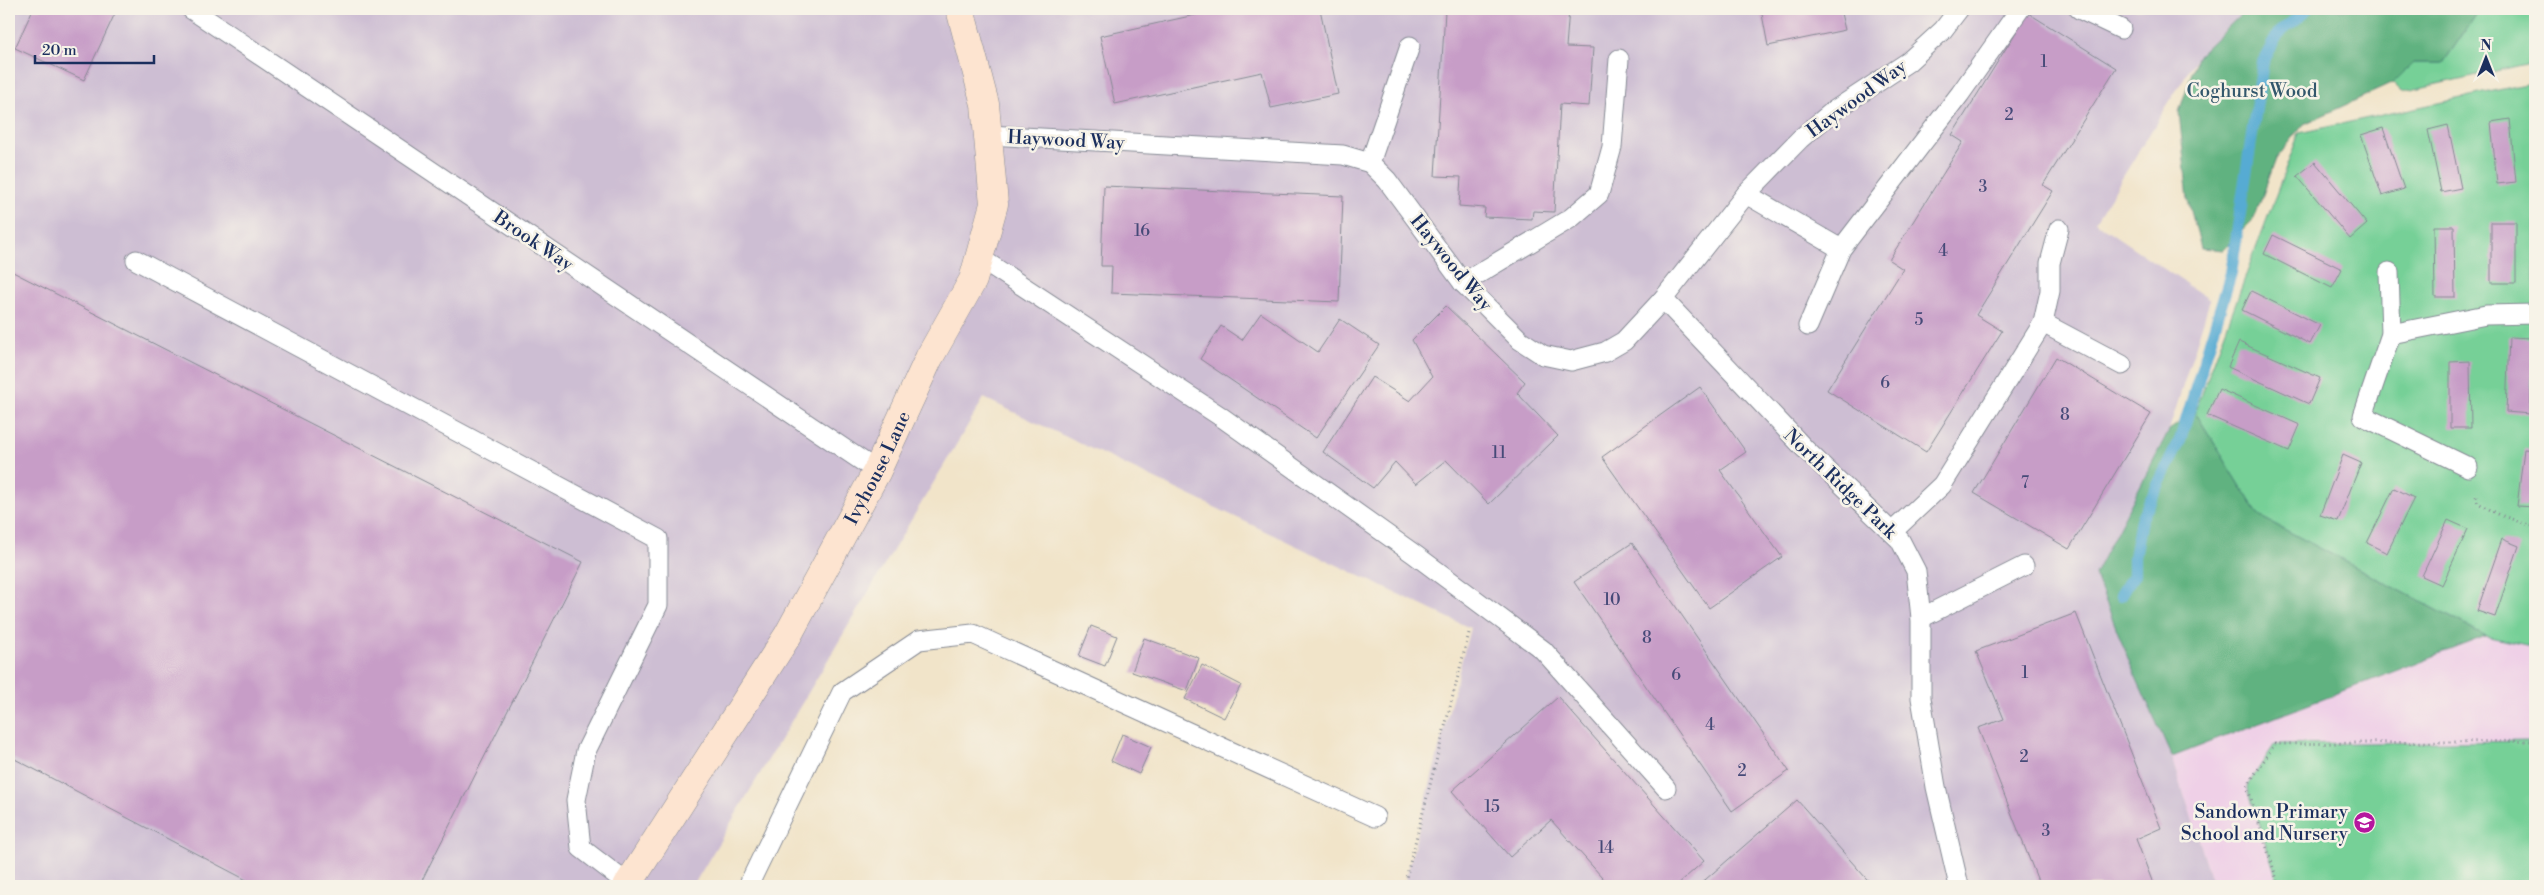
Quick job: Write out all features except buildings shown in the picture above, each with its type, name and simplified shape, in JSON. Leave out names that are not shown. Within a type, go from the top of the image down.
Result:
[{"type":"street","name":"Ivyhouse Lane","points":[[627,885],[788,634],[877,471],[929,358],[972,280],[980,258],[994,204],[989,135],[978,71],[960,9]]},
{"type":"lane","name":"Brook Way","points":[[191,9],[877,471]]},
{"type":"lane","name":"Haywood Way","points":[[989,135],[1343,155],[1370,162],[1387,180],[1463,283],[1520,340],[1542,355],[1571,361],[1605,352],[1624,341],[1663,299],[1746,194],[1800,139],[1832,112],[1908,62],[1943,30],[1959,9]]},
{"type":"lane","points":[[1808,326],[1841,249],[1960,94],[2020,9]]},
{"type":"lane","points":[[2080,9],[2121,29]]},
{"type":"lane","points":[[1370,162],[1410,46]]},
{"type":"lane","points":[[1463,283],[1571,218],[1599,194],[1612,147],[1619,60]]},
{"type":"lane","points":[[1746,194],[1841,249]]},
{"type":"lane","points":[[1892,532],[1942,485],[2043,322],[2050,292],[2050,263],[2059,229]]},
{"type":"lane","points":[[980,258],[1220,416],[1414,554],[1543,650],[1666,788]]},
{"type":"lane","points":[[136,260],[658,539],[658,605],[586,751],[576,800],[581,848],[627,885]]},
{"type":"lane","points":[[2389,272],[2391,334],[2363,416],[2468,467]]},
{"type":"lane","name":"North Ridge Park","points":[[1663,299],[1805,449],[1900,540],[1916,571],[1921,618],[1922,698],[1936,787],[1959,886]]},
{"type":"lane","points":[[2391,334],[2486,315],[2535,314]]},
{"type":"lane","points":[[2043,322],[2122,366]]},
{"type":"lane","points":[[1921,618],[2024,566]]},
{"type":"lane","points":[[748,886],[842,692],[919,640],[973,634],[1375,817]]},
{"type":"path","points":[[2468,467],[2478,503],[2500,515],[2535,527]]},
{"type":"path","points":[[1404,886],[1470,628]]},
{"type":"path","points":[[2279,886],[2247,786],[2275,744],[2535,742]]},
{"type":"shaded area","points":[[9,9],[2247,9],[2197,57],[2095,222],[2210,300],[2169,430],[2095,574],[2131,666],[2172,757],[2214,886],[1404,886],[1470,628],[984,398],[693,886],[9,886]]},
{"type":"shaded area","name":"Sandown Primary School and Nursery","points":[[2486,636],[2535,647],[2535,886],[2214,886],[2172,757]]},
{"type":"green space","name":"Coghurst Wood","points":[[2247,9],[2480,9],[2443,63],[2413,63],[2393,83],[2304,124],[2276,159],[2254,219],[2223,250],[2201,248],[2188,200],[2179,112],[2197,57]]},
{"type":"green space","points":[[2480,9],[2535,9],[2535,62],[2402,92],[2393,83],[2413,63],[2443,63]]},
{"type":"green space","points":[[2535,82],[2535,647],[2486,636],[2259,516],[2195,412],[2299,133]]},
{"type":"green space","points":[[2195,412],[2259,516],[2486,636],[2172,757],[2131,666],[2095,574],[2169,430]]},
{"type":"green space","points":[[2535,741],[2535,886],[2279,886],[2247,786],[2275,744]]},
{"type":"waterway","points":[[2121,595],[2134,574],[2134,557],[2141,520],[2180,440],[2231,273],[2263,62],[2278,34],[2308,9]]},
{"type":"place","name":"Sandown Primary School and Nursery","points":[[2364,822]]}]
